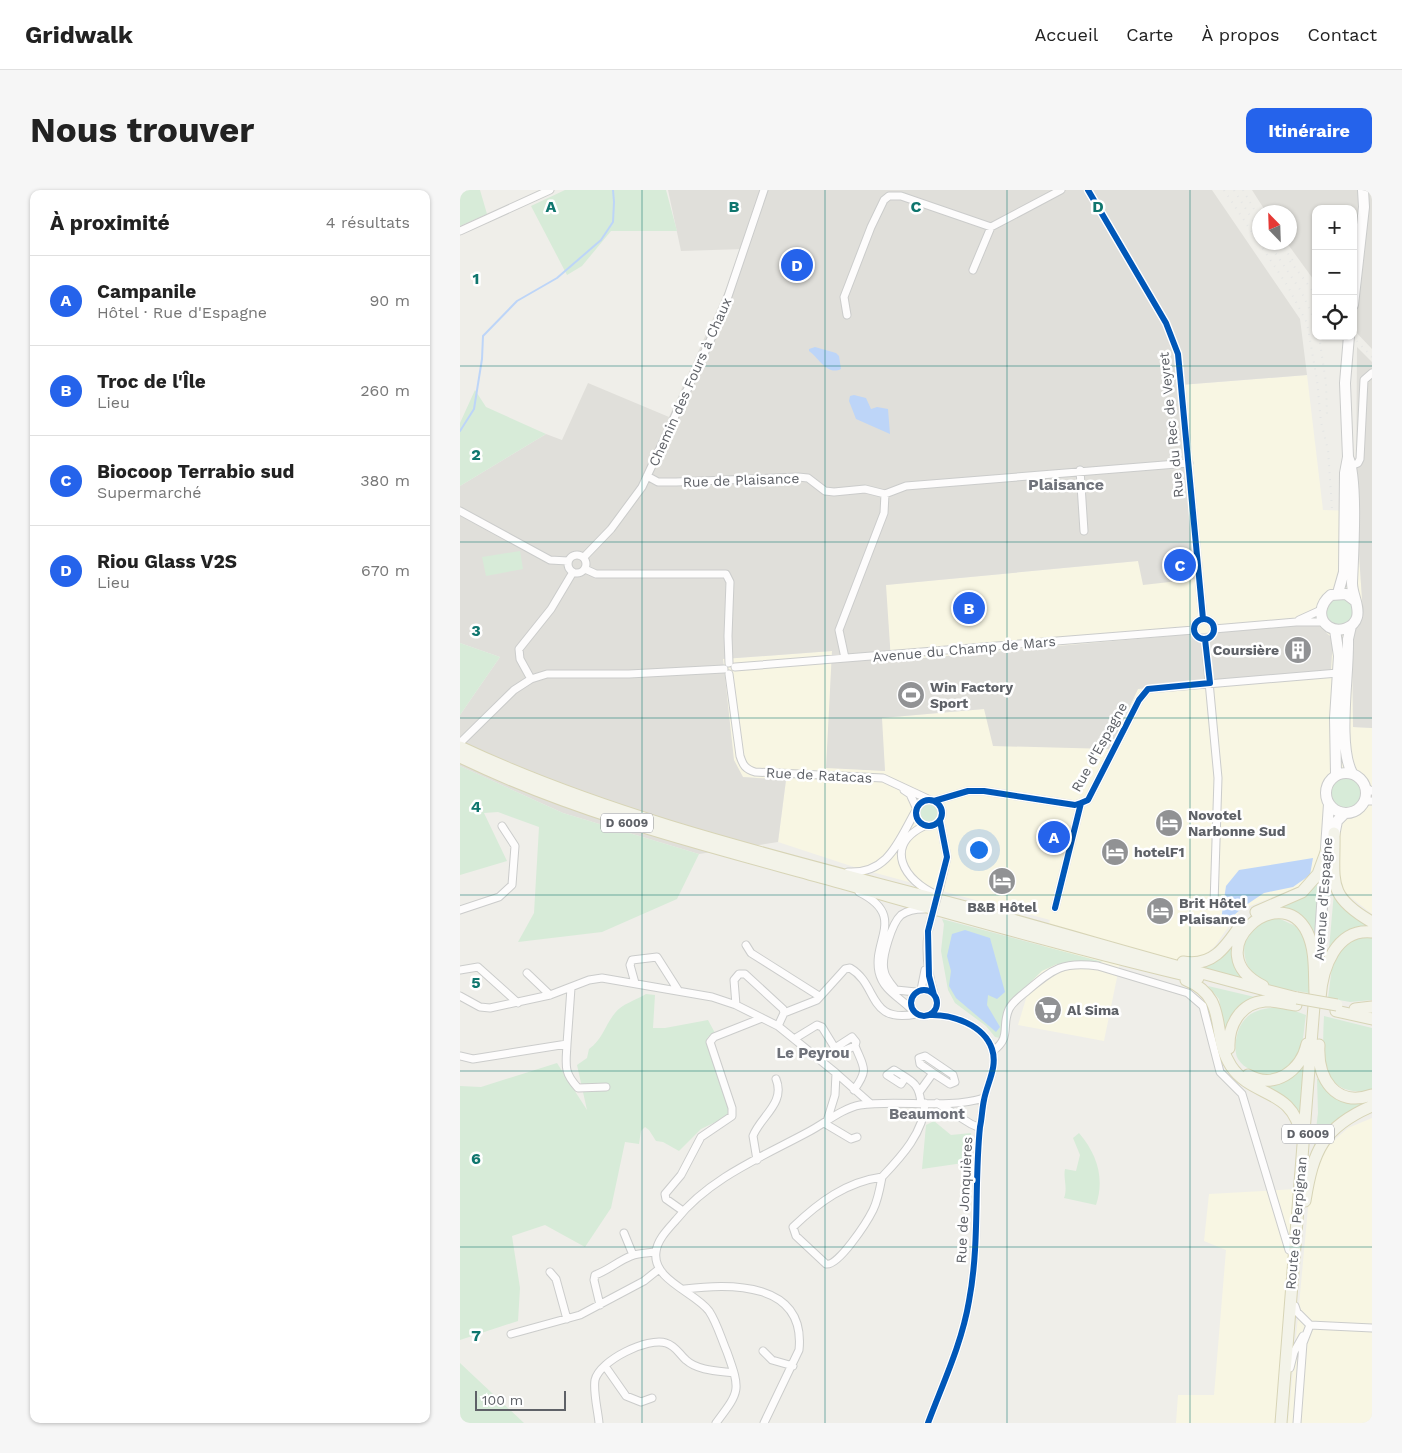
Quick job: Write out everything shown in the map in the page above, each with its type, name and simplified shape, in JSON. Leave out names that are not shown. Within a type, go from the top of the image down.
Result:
[{"type":"main road","points":[[1363,190],[1364,208]]},
{"type":"main road","points":[[1355,295],[1364,208],[1368,190]]},
{"type":"main road","points":[[1349,340],[1345,383],[1348,463],[1354,533],[1352,593],[1358,616],[1351,626],[1348,639],[1344,741],[1346,762],[1352,773]]},
{"type":"main road","points":[[1338,593],[1344,572],[1348,463]]},
{"type":"main road","points":[[1351,626],[1335,630],[1324,622],[1321,610],[1324,600],[1338,593],[1346,594],[1354,600]]},
{"type":"main road","points":[[1335,630],[1340,656],[1335,718],[1336,774],[1327,784],[1326,796],[1329,804],[1334,809],[1346,813],[1355,811],[1368,801],[1369,790],[1360,777],[1352,773],[1336,774]]},
{"type":"main road","name":"D 6009","points":[[460,747],[528,777],[613,808],[832,871],[1142,954],[1239,984],[1276,993],[1296,1001]]},
{"type":"main road","name":"D 6009","points":[[460,757],[512,780],[604,816],[1187,980],[1208,993],[1215,1008],[1224,1052],[1231,1066],[1243,1078],[1284,1102],[1294,1114],[1300,1135],[1301,1168]]},
{"type":"main road","name":"Avenue d'Espagne","points":[[1318,993],[1328,847],[1329,804]]},
{"type":"main road","name":"Avenue d'Espagne","points":[[1318,993],[1334,833],[1337,821],[1346,813]]},
{"type":"main road","points":[[1334,833],[1334,879],[1338,892],[1342,901],[1350,909],[1372,922]]},
{"type":"main road","points":[[1142,954],[1194,964],[1207,961],[1218,954],[1243,922],[1256,912],[1302,892],[1318,874],[1328,847]]},
{"type":"main road","points":[[1276,993],[1255,982],[1243,970],[1238,952],[1242,933],[1252,922],[1264,915],[1280,914],[1292,917],[1300,922],[1307,931],[1313,946],[1318,993]]},
{"type":"main road","name":"D 6009","points":[[1318,993],[1331,957],[1339,944],[1351,934],[1372,932]]},
{"type":"main road","name":"D 6009","points":[[1159,971],[1337,1008],[1365,1017]]},
{"type":"main road","name":"Route de Perpignan","points":[[1281,1423],[1301,1168],[1318,993]]},
{"type":"main road","points":[[1296,1001],[1265,1001],[1250,1005],[1239,1014],[1232,1023],[1228,1036],[1233,1060],[1241,1070],[1250,1076],[1262,1080],[1274,1080],[1285,1076],[1297,1068],[1305,1055],[1316,1013]]},
{"type":"main road","name":"D 6009","points":[[1365,1017],[1372,1006]]},
{"type":"main road","name":"D 6009","points":[[1365,1017],[1372,1012]]},
{"type":"main road","points":[[1316,1013],[1318,1059],[1323,1075],[1331,1089],[1341,1096],[1354,1099],[1372,1095]]},
{"type":"main road","name":"Route de Perpignan","points":[[1286,1423],[1316,1013]]},
{"type":"main road","points":[[1300,1230],[1309,1176],[1316,1154],[1331,1131],[1343,1120],[1372,1106]]},
{"type":"street","points":[[460,231],[550,190]]},
{"type":"street","name":"Chemin des Fours à Chaux","points":[[584,557],[633,501],[647,476],[721,317],[764,190]]},
{"type":"street","points":[[973,270],[991,227],[1061,190]]},
{"type":"street","name":"Rue du Rec de Veyret","points":[[1088,190],[1166,323],[1176,344],[1180,366],[1203,619]]},
{"type":"street","points":[[847,315],[844,297],[871,227],[884,200],[889,196],[901,196],[991,227]]},
{"type":"street","points":[[1348,463],[1360,459],[1364,380],[1372,373]]},
{"type":"street","points":[[845,658],[840,630],[884,513],[885,494],[906,486],[1080,470],[1189,463]]},
{"type":"street","points":[[1080,470],[1084,531]]},
{"type":"street","name":"Rue de Plaisance","points":[[647,476],[658,482],[798,477],[808,478],[826,491],[865,489],[885,494]]},
{"type":"street","points":[[460,511],[550,560],[568,561]]},
{"type":"street","points":[[574,555],[584,557],[585,569],[582,572],[573,572],[568,567],[568,561],[574,555]]},
{"type":"street","name":"Rue de Ratacas","points":[[585,569],[596,574],[726,574],[730,582],[729,668],[740,756],[742,763],[748,770],[755,772],[874,777],[898,784],[931,800]]},
{"type":"street","points":[[460,743],[514,690],[531,679],[520,659],[519,649],[551,609],[573,572]]},
{"type":"street","points":[[1296,622],[1321,610]]},
{"type":"street","points":[[1203,619],[1210,621],[1214,628],[1212,634],[1205,639],[1198,638],[1194,630],[1195,624],[1203,619]]},
{"type":"street","points":[[1214,628],[1296,622],[1324,622]]},
{"type":"street","name":"Avenue du Champ de Mars","points":[[531,679],[560,672],[629,674],[729,668],[1194,630]]},
{"type":"street","points":[[1204,905],[1214,904],[1218,778],[1205,639]]},
{"type":"street","name":"Rue d'Espagne","points":[[1055,908],[1081,803],[1088,800],[1139,700],[1148,689],[1338,673]]},
{"type":"street","points":[[898,784],[910,794],[918,821],[941,836],[944,847],[938,887]]},
{"type":"street","points":[[832,871],[858,873],[880,865],[897,844],[919,803],[968,791],[984,791],[1075,804],[1081,803]]},
{"type":"street","points":[[914,1012],[910,1001],[918,991],[926,973],[924,937],[948,857],[940,821],[942,809],[958,794]]},
{"type":"street","points":[[931,800],[942,809]]},
{"type":"street","points":[[940,821],[914,830],[903,844],[901,858],[904,870],[911,879],[928,892],[960,905]]},
{"type":"street","points":[[460,910],[499,897],[512,885],[515,846],[502,826]]},
{"type":"street","points":[[843,884],[866,895],[876,902],[882,911],[885,922],[885,936],[878,960],[879,973],[890,992],[922,1017],[940,1014],[956,1018]]},
{"type":"street","points":[[929,1015],[937,1007],[936,997],[928,990],[896,990],[889,982],[883,963],[886,948],[896,922],[902,915],[922,909],[941,912]]},
{"type":"street","points":[[929,918],[927,945],[929,976],[936,997],[943,1009],[973,1026],[988,1039],[993,1050],[1000,1045],[1006,1032],[1008,1011],[1014,1002],[1046,974],[1058,968],[1083,964],[1098,966],[1188,993],[1203,1006],[1220,1072],[1242,1094],[1289,1250],[1294,1253]]},
{"type":"street","points":[[746,945],[751,953],[820,996]]},
{"type":"street","points":[[635,983],[630,965],[632,960],[657,957],[678,990]]},
{"type":"street","points":[[460,970],[478,966],[518,1002]]},
{"type":"street","points":[[784,1013],[817,1000],[845,969],[850,968],[857,972],[875,1001],[888,1014],[899,1017],[914,1012]]},
{"type":"street","points":[[527,973],[550,994]]},
{"type":"street","points":[[736,1005],[734,980],[738,974],[745,974],[783,1008],[784,1013],[778,1026]]},
{"type":"street","points":[[460,996],[480,1007],[490,1008],[550,994],[589,980],[602,978],[712,997],[736,1005],[778,1026],[871,1104]]},
{"type":"street","points":[[571,988],[566,1071],[578,1088],[606,1087]]},
{"type":"street","points":[[683,1211],[666,1199],[665,1194],[681,1176],[701,1137],[732,1116],[732,1108],[710,1042],[714,1037],[762,1018]]},
{"type":"street","points":[[794,1039],[817,1025],[822,1026],[838,1053],[855,1046],[865,1070],[865,1075],[854,1090]]},
{"type":"street","points":[[460,1056],[473,1059],[567,1044]]},
{"type":"street","name":"Rue de Jonquières","points":[[928,1423],[957,1344],[969,1301],[974,1255],[974,1210],[980,1128],[984,1098],[993,1069],[993,1050]]},
{"type":"street","points":[[925,1056],[954,1075],[955,1082],[950,1084],[933,1073],[920,1064],[920,1058],[925,1056]]},
{"type":"street","points":[[826,1122],[835,1095],[836,1073]]},
{"type":"street","points":[[920,1091],[933,1073]]},
{"type":"street","points":[[882,1177],[868,1179],[844,1187],[822,1201],[793,1227],[796,1236],[826,1264],[834,1262],[860,1232],[869,1218],[882,1177],[919,1130],[924,1118],[920,1091],[917,1085],[906,1078]]},
{"type":"street","points":[[758,1160],[753,1136],[768,1116],[777,1097],[779,1086],[776,1080]]},
{"type":"street","points":[[716,1423],[734,1398],[737,1389],[734,1373],[715,1320],[697,1298],[665,1276],[659,1269],[655,1252],[662,1238],[683,1211],[724,1179],[857,1106],[937,1103],[984,1098]]},
{"type":"street","points":[[937,1103],[980,1128]]},
{"type":"street","points":[[826,1122],[851,1139],[857,1137]]},
{"type":"street","points":[[624,1233],[633,1255]]},
{"type":"street","points":[[600,1305],[594,1280],[595,1276],[611,1269],[618,1262],[633,1255],[655,1252]]},
{"type":"street","points":[[511,1334],[566,1319],[600,1305],[659,1269]]},
{"type":"street","points":[[550,1272],[556,1279],[566,1319]]},
{"type":"street","points":[[685,1289],[717,1285],[748,1287],[771,1295],[788,1309],[796,1322],[800,1340],[799,1350],[793,1366],[764,1423]]},
{"type":"street","points":[[1295,1306],[1297,1312],[1310,1325],[1372,1328]]},
{"type":"street","points":[[1290,1368],[1294,1352],[1310,1325]]},
{"type":"street","points":[[1297,1423],[1303,1343],[1310,1325]]},
{"type":"street","points":[[599,1423],[595,1380],[613,1358],[650,1342],[666,1342],[678,1349],[686,1360],[694,1366],[734,1373]]},
{"type":"street","points":[[763,1351],[772,1360],[793,1366]]},
{"type":"street","points":[[605,1366],[626,1396],[641,1402],[652,1398]]},
{"type":"shaded area","points":[[668,190],[1212,190],[1300,319],[1307,375],[1180,385],[1196,579],[1143,585],[1138,561],[886,585],[891,661],[1316,623],[1333,639],[1331,670],[1138,689],[1110,749],[993,746],[984,709],[882,718],[885,771],[826,768],[832,651],[723,659],[734,760],[743,777],[786,780],[778,842],[699,854],[563,813],[460,766],[460,715],[500,657],[460,643],[460,486],[546,434],[562,440],[588,383],[669,417],[744,249],[681,251]]},
{"type":"shaded area","points":[[1252,190],[1372,190],[1372,349],[1357,333],[1357,205],[1312,205],[1312,277],[1292,250],[1297,250],[1297,205],[1262,205]]},
{"type":"shaded area","points":[[1357,347],[1372,362],[1372,728],[1353,727],[1352,634],[1363,613],[1356,511]]},
{"type":"shaded area","points":[[1307,375],[1323,510],[1356,511],[1363,613],[1352,634],[1353,727],[1372,728],[1372,914],[1344,892],[1335,872],[1240,910],[1215,946],[1185,971],[1122,953],[1104,1041],[1018,1025],[1050,920],[857,868],[778,842],[786,780],[743,777],[733,760],[723,659],[832,651],[827,767],[885,771],[881,718],[984,709],[1138,689],[1331,670],[1316,623],[891,661],[885,585],[1138,561],[1180,385]]},
{"type":"shaded area","points":[[1372,1118],[1372,1423],[1288,1423],[1311,1176],[1319,1154],[1348,1128]]},
{"type":"shaded area","points":[[1296,1189],[1278,1423],[1176,1423],[1178,1395],[1214,1395],[1226,1250],[1204,1241],[1209,1194]]},
{"type":"green space","points":[[460,190],[480,190],[487,214],[460,226]]},
{"type":"green space","points":[[565,190],[666,190],[677,231],[611,231],[582,266],[567,275],[531,206]]},
{"type":"green space","points":[[475,390],[486,407],[546,434],[460,486],[460,423]]},
{"type":"green space","points":[[520,551],[523,569],[486,576],[482,557]]},
{"type":"green space","points":[[1340,597],[1350,601],[1354,611],[1350,621],[1340,625],[1330,621],[1326,611],[1330,601]]},
{"type":"green space","points":[[460,643],[500,657],[460,715]]},
{"type":"green space","points":[[460,766],[563,813],[699,854],[677,899],[602,932],[518,942],[534,913],[539,827],[498,812],[484,813],[507,861],[460,875]]},
{"type":"green space","points":[[1346,776],[1353,777],[1358,781],[1362,786],[1362,800],[1358,805],[1353,809],[1346,810],[1339,809],[1334,805],[1330,800],[1329,793],[1330,786],[1334,781],[1339,777]]},
{"type":"green space","points":[[929,803],[936,806],[939,813],[936,820],[929,823],[922,820],[919,813],[922,806]]},
{"type":"green space","points":[[1317,885],[1320,887],[1315,933],[1303,918],[1275,908]]},
{"type":"green space","points":[[1334,892],[1345,910],[1372,927],[1353,929],[1347,932],[1329,949]]},
{"type":"green space","points":[[942,919],[1103,962],[1057,964],[1042,971],[1006,1006],[1003,1032],[1000,1038],[995,1037],[986,1026],[955,1003],[948,990],[941,951],[944,924]]},
{"type":"green space","points":[[1280,919],[1298,928],[1306,941],[1309,959],[1309,993],[1272,986],[1259,980],[1246,961],[1244,944],[1251,929],[1265,920]]},
{"type":"green space","points":[[1359,937],[1372,937],[1372,1000],[1350,1002],[1328,998],[1332,967],[1342,944]]},
{"type":"green space","points":[[1235,939],[1234,961],[1245,980],[1202,967],[1216,961]]},
{"type":"green space","points":[[1208,986],[1259,998],[1226,1037],[1219,999]]},
{"type":"green space","points":[[646,994],[655,995],[653,1028],[665,1028],[708,1020],[715,1033],[708,1037],[706,1042],[729,1112],[726,1117],[701,1129],[679,1151],[663,1142],[656,1141],[645,1127],[641,1131],[639,1144],[625,1142],[611,1208],[585,1247],[545,1225],[512,1236],[520,1288],[518,1321],[460,1340],[460,1086],[481,1087],[557,1063],[587,1110],[577,1065],[587,1058],[589,1049],[598,1041],[618,1010]]},
{"type":"green space","points":[[1284,1007],[1306,1015],[1299,1053],[1289,1066],[1280,1073],[1269,1075],[1251,1070],[1238,1059],[1235,1047],[1238,1031],[1242,1023],[1252,1013],[1259,1010]]},
{"type":"green space","points":[[1324,1016],[1372,1028],[1372,1090],[1355,1091],[1342,1088],[1333,1081],[1328,1071],[1323,1045]]},
{"type":"green space","points":[[1307,1064],[1303,1118],[1279,1094],[1263,1084]]},
{"type":"green space","points":[[1317,1079],[1320,1079],[1336,1098],[1348,1101],[1372,1099],[1313,1154],[1318,1113]]},
{"type":"green space","name":"Beaumont","points":[[934,1121],[951,1135],[971,1133],[970,1162],[922,1169],[926,1125]]},
{"type":"green space","points":[[1079,1133],[1091,1149],[1098,1167],[1100,1185],[1096,1205],[1064,1198],[1066,1190],[1065,1169],[1076,1171],[1080,1155],[1073,1138]]},
{"type":"green space","points":[[460,1363],[524,1423],[460,1423]]},
{"type":"water","points":[[815,347],[836,353],[839,356],[841,369],[836,371],[827,368],[809,351],[809,349]]},
{"type":"water","points":[[850,396],[866,398],[871,409],[877,407],[888,409],[890,434],[856,419],[849,401]]},
{"type":"water","points":[[1313,858],[1310,875],[1293,887],[1264,893],[1246,905],[1220,927],[1226,886],[1239,870]]},
{"type":"water","points":[[965,930],[990,938],[1005,992],[997,999],[988,995],[987,1005],[1000,1027],[996,1032],[956,998],[949,986],[951,971],[947,956],[952,934]]},
{"type":"waterway","points":[[460,431],[474,409],[482,359],[483,336],[517,301],[557,278],[601,240],[613,222],[613,190]]},
{"type":"railway","points":[[1224,190],[1287,285],[1307,323],[1317,380],[1321,422],[1328,450],[1332,508]]},
{"type":"railway","points":[[1234,190],[1252,219]]},
{"type":"railway","points":[[1243,190],[1252,206]]},
{"type":"railway","points":[[1273,250],[1301,291],[1312,314]]},
{"type":"railway","points":[[1286,250],[1296,265]]},
{"type":"railway","points":[[1290,261],[1312,290]]},
{"type":"railway","points":[[1320,340],[1326,383],[1327,415]]},
{"type":"railway","points":[[1356,340],[1372,357]]},
{"type":"cycle path","points":[[1088,190],[1166,323],[1178,354],[1203,619]]},
{"type":"cycle path","points":[[1204,619],[1211,622],[1214,629],[1211,636],[1204,639],[1197,636],[1194,629],[1197,622],[1204,619]]},
{"type":"cycle path","points":[[1055,908],[1081,803],[1088,800],[1139,700],[1148,689],[1210,683],[1205,639]]},
{"type":"cycle path","points":[[934,801],[968,791],[984,791],[1075,805],[1081,803]]},
{"type":"cycle path","points":[[929,800],[938,804],[942,813],[938,822],[929,826],[920,822],[916,813],[920,804],[929,800]]},
{"type":"cycle path","points":[[934,995],[929,976],[928,931],[947,857],[940,821]]},
{"type":"cycle path","points":[[924,990],[934,993],[937,1003],[934,1013],[924,1016],[914,1013],[911,1003],[914,993],[924,990]]},
{"type":"cycle path","points":[[928,1423],[957,1348],[969,1301],[975,1257],[980,1127],[985,1094],[994,1062],[994,1056],[988,1041],[975,1027],[957,1019],[929,1015]]},
{"type":"place","name":"Riou Glass V2S","points":[[797,265]]},
{"type":"place","name":"Biocoop Terrabio sud","points":[[1180,565]]},
{"type":"place","name":"Troc de l'Île","points":[[969,608]]},
{"type":"place","name":"Coursière","points":[[1298,650]]},
{"type":"place","name":"Win Factory Sport","points":[[911,695]]},
{"type":"place","name":"Novotel Narbonne Sud","points":[[1169,823]]},
{"type":"place","name":"Campanile","points":[[1054,837]]},
{"type":"place","name":"hotelF1","points":[[1115,852]]},
{"type":"place","name":"B&B Hôtel","points":[[1002,881]]},
{"type":"place","name":"Brit Hôtel Plaisance","points":[[1160,911]]},
{"type":"place","name":"Al Sima","points":[[1048,1010]]},
{"type":"district","name":"Plaisance","points":[[1066,484]]},
{"type":"district","name":"Le Peyrou","points":[[813,1053]]},
{"type":"district","name":"Beaumont","points":[[927,1114]]}]
